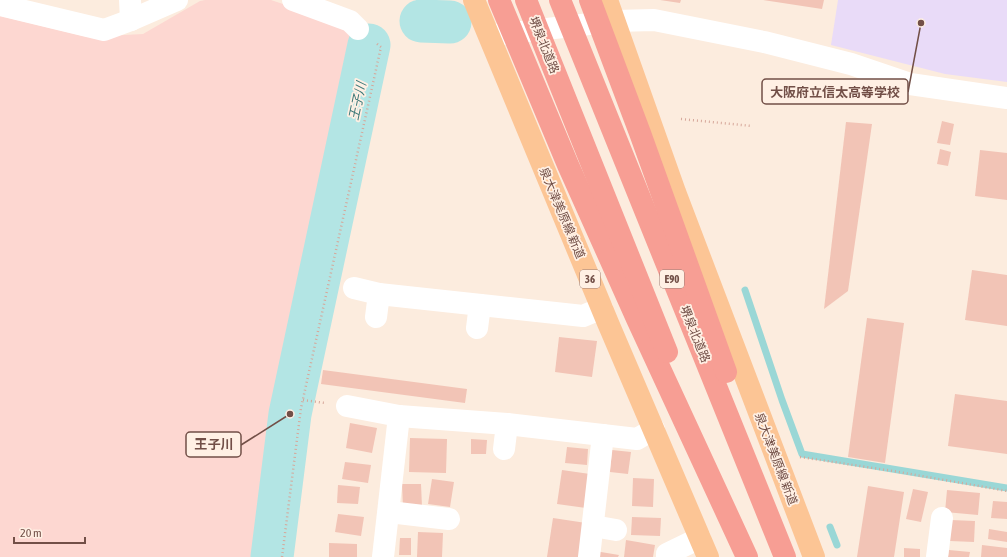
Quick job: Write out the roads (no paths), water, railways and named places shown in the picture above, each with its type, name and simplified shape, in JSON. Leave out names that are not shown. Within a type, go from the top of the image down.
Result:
[{"type":"highway","points":[[499,0],[586,207],[640,327],[748,557]]},
{"type":"highway","name":"堺泉北道路","points":[[526,0],[748,557]]},
{"type":"highway","name":"堺泉北道路","points":[[560,0],[785,557]]},
{"type":"highway","points":[[590,0],[640,133],[715,343],[796,557]]},
{"type":"main road","name":"泉大津美原線 新道","points":[[474,0],[704,548]]},
{"type":"main road","name":"泉大津美原線 新道","points":[[607,0],[674,192],[814,557]]},
{"type":"street","points":[[0,5],[35,6],[104,30],[131,10],[177,0]]},
{"type":"street","points":[[293,0],[350,21],[358,29]]},
{"type":"street","points":[[488,36],[615,21],[654,20],[764,42],[851,64],[910,84],[1007,98]]},
{"type":"street","points":[[354,288],[379,294],[583,316],[602,308]]},
{"type":"street","points":[[376,317],[379,294]]},
{"type":"street","points":[[477,328],[480,304]]},
{"type":"street","points":[[347,406],[399,416],[507,424],[637,439],[654,429]]},
{"type":"street","points":[[383,557],[399,416]]},
{"type":"street","points":[[504,449],[507,424]]},
{"type":"street","points":[[589,557],[603,435]]},
{"type":"street","points":[[389,512],[449,519]]},
{"type":"street","points":[[937,557],[942,518]]},
{"type":"street","points":[[593,526],[616,530]]},
{"type":"street","points":[[667,557],[667,554],[704,548]]},
{"type":"waterway","name":"王子川","points":[[421,21],[450,22]]},
{"type":"waterway","name":"王子川","points":[[272,557],[290,414],[369,45]]},
{"type":"waterway","points":[[745,290],[802,454],[1007,488]]},
{"type":"waterway","points":[[830,527],[837,545]]},
{"type":"place","name":"大阪府立信太高等学校","points":[[921,23]]},
{"type":"place","name":"王子川","points":[[290,414]]}]
